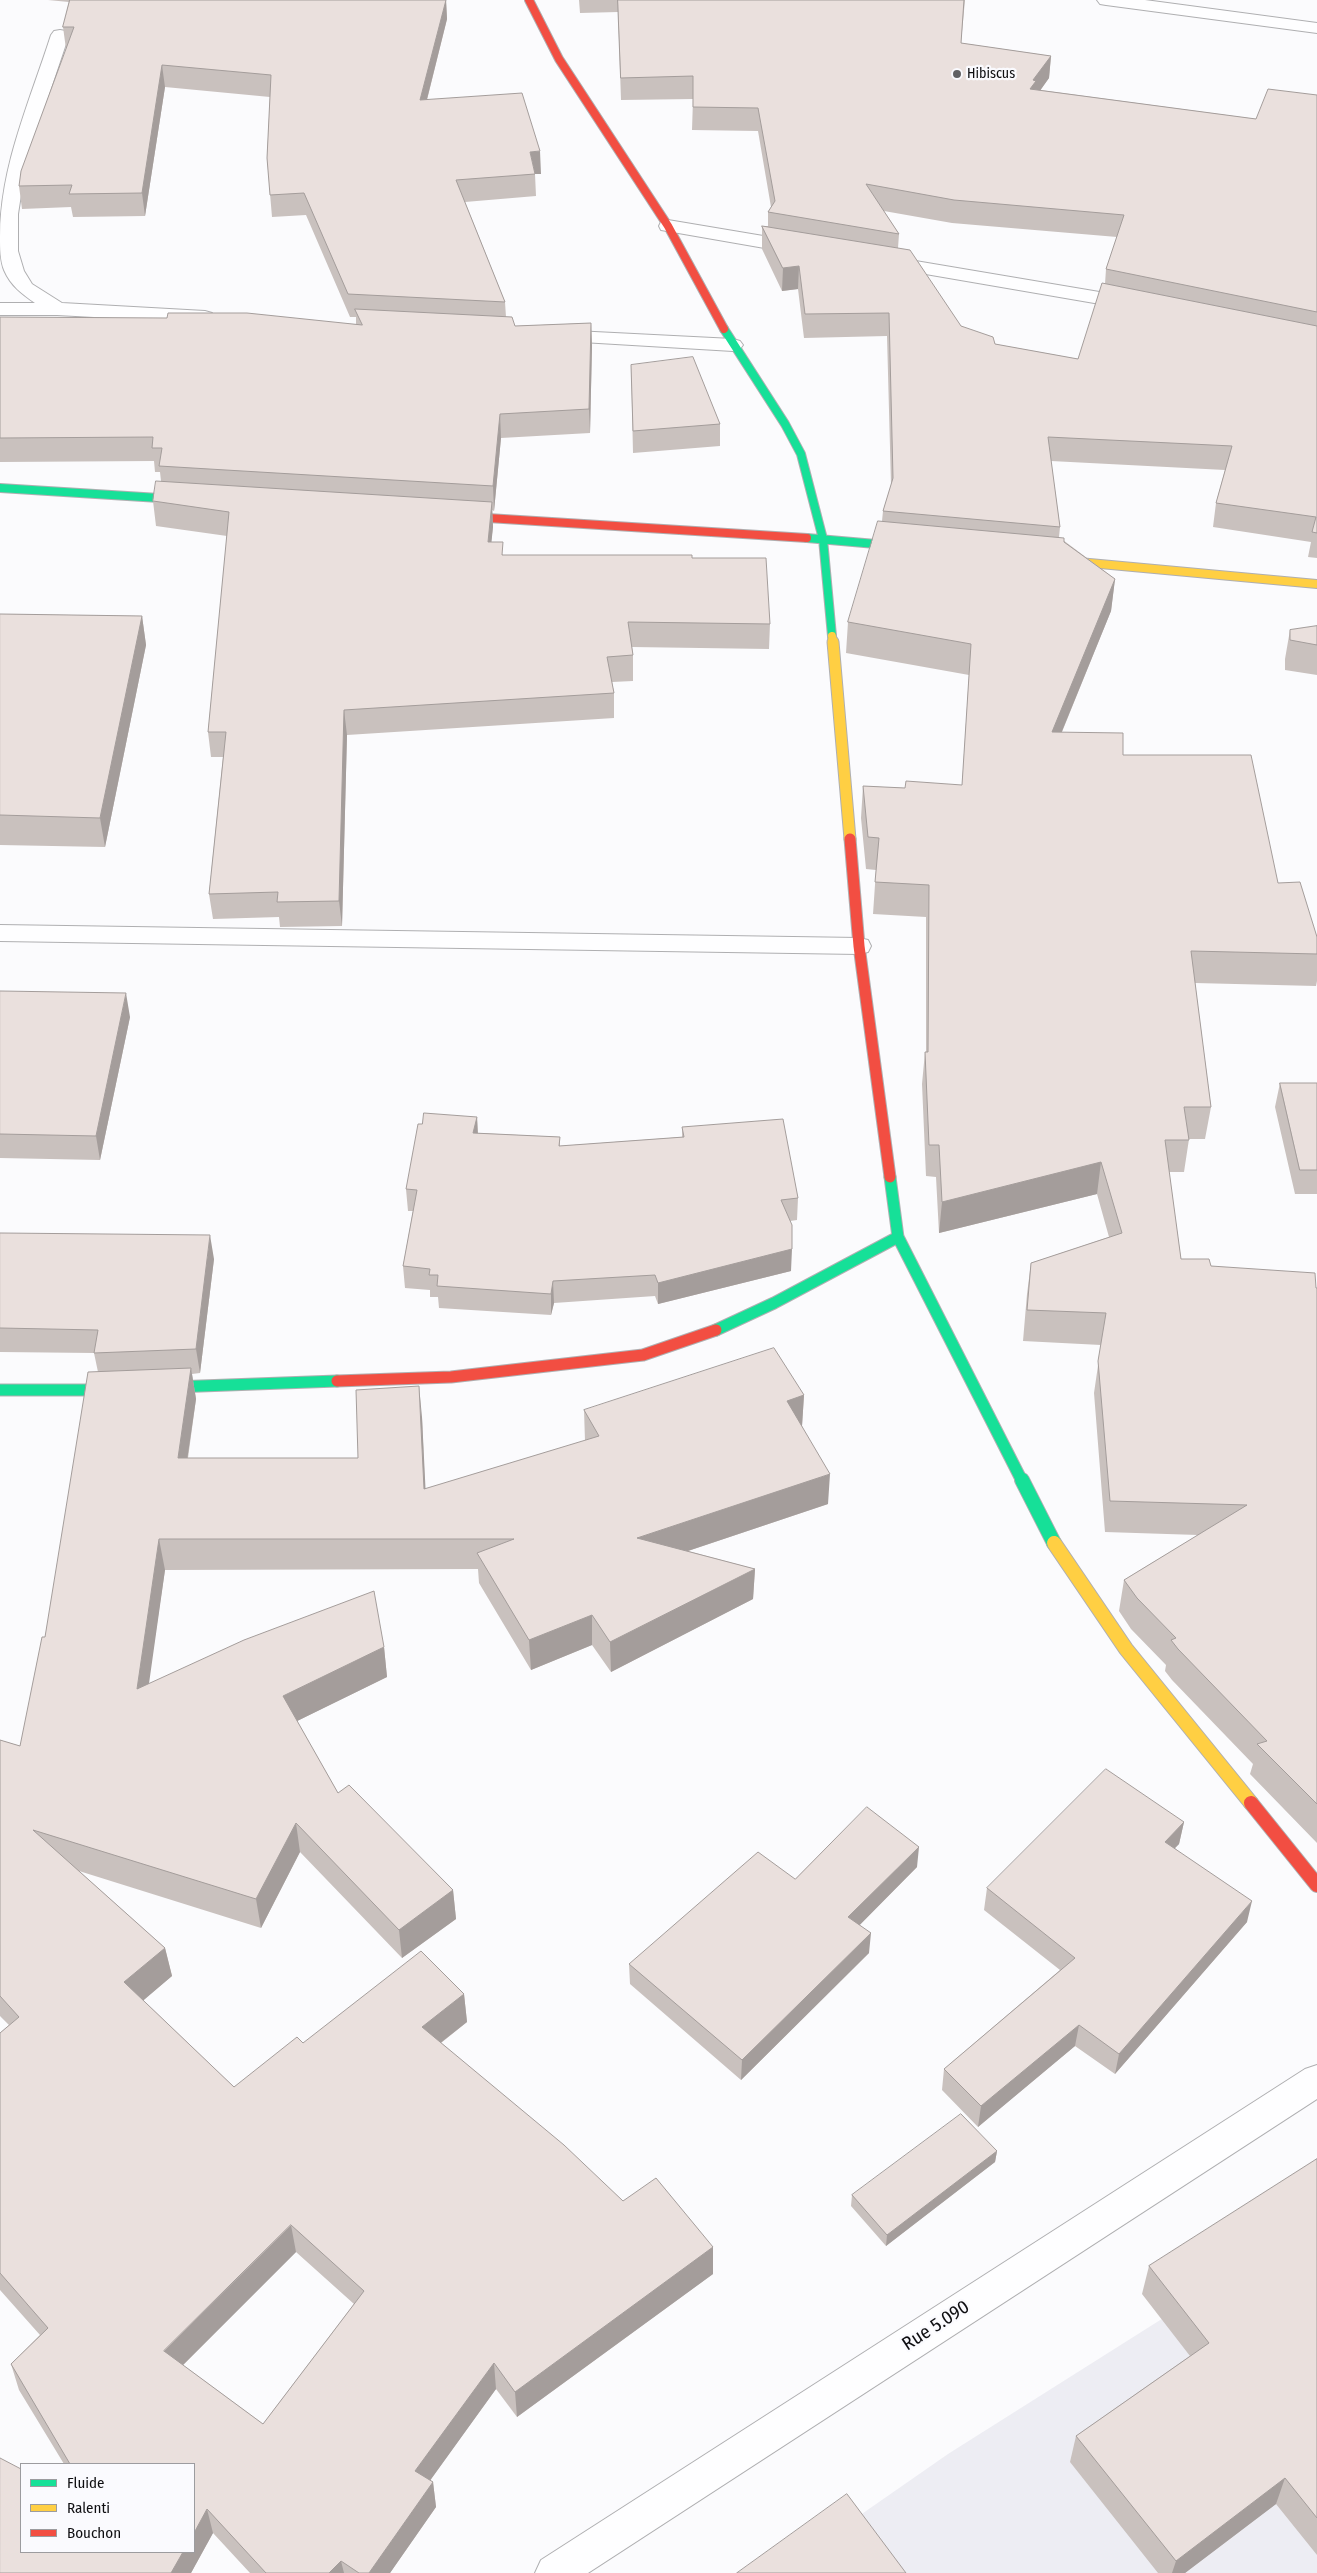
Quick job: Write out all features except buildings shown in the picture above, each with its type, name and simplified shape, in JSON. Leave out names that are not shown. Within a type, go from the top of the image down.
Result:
[{"type":"street","points":[[529,0],[539,23],[602,130],[668,226],[733,345],[785,424],[801,454],[823,539],[858,946],[898,1237],[1058,1551],[1126,1649],[1317,1885]]},
{"type":"street","points":[[1106,0],[1317,28]]},
{"type":"street","points":[[57,310],[26,288],[14,271],[8,251],[9,214],[17,163],[60,35]]},
{"type":"street","points":[[668,226],[813,250]]},
{"type":"street","points":[[872,260],[1151,308]]},
{"type":"street","points":[[0,309],[226,318]]},
{"type":"street","points":[[534,335],[733,345]]},
{"type":"street","points":[[0,488],[198,500]]},
{"type":"street","points":[[446,516],[823,539],[922,548]]},
{"type":"street","points":[[1040,559],[1317,584]]},
{"type":"street","points":[[0,933],[858,946]]},
{"type":"street","points":[[0,1390],[92,1390],[451,1377],[643,1355],[713,1331],[774,1303],[898,1237]]},
{"type":"street","name":"Rue 5.090","points":[[554,2573],[1317,2080]]},
{"type":"shaded area","points":[[1317,2221],[1317,2573],[777,2573],[948,2454]]},
{"type":"traffic: fast","points":[[724,329],[785,424],[801,454],[823,539],[832,636]]},
{"type":"traffic: fast","points":[[0,488],[191,500]]},
{"type":"traffic: fast","points":[[807,538],[910,547]]},
{"type":"traffic: fast","points":[[890,1177],[898,1237],[1054,1543]]},
{"type":"traffic: fast","points":[[716,1330],[774,1303],[898,1237]]},
{"type":"traffic: fast","points":[[0,1390],[92,1390],[337,1381]]},
{"type":"traffic: slow","points":[[1057,560],[1317,584]]},
{"type":"traffic: slow","points":[[832,636],[850,839]]},
{"type":"traffic: slow","points":[[1054,1543],[1126,1649],[1251,1803]]},
{"type":"traffic: jam","points":[[529,0],[543,30],[576,88],[683,251],[724,329]]},
{"type":"traffic: jam","points":[[456,516],[807,538]]},
{"type":"traffic: jam","points":[[850,839],[859,946],[890,1177]]},
{"type":"traffic: jam","points":[[337,1381],[451,1377],[643,1355],[716,1330]]},
{"type":"traffic: jam","points":[[1251,1803],[1317,1885]]},
{"type":"place","name":"Hibiscus","points":[[957,74]]}]
